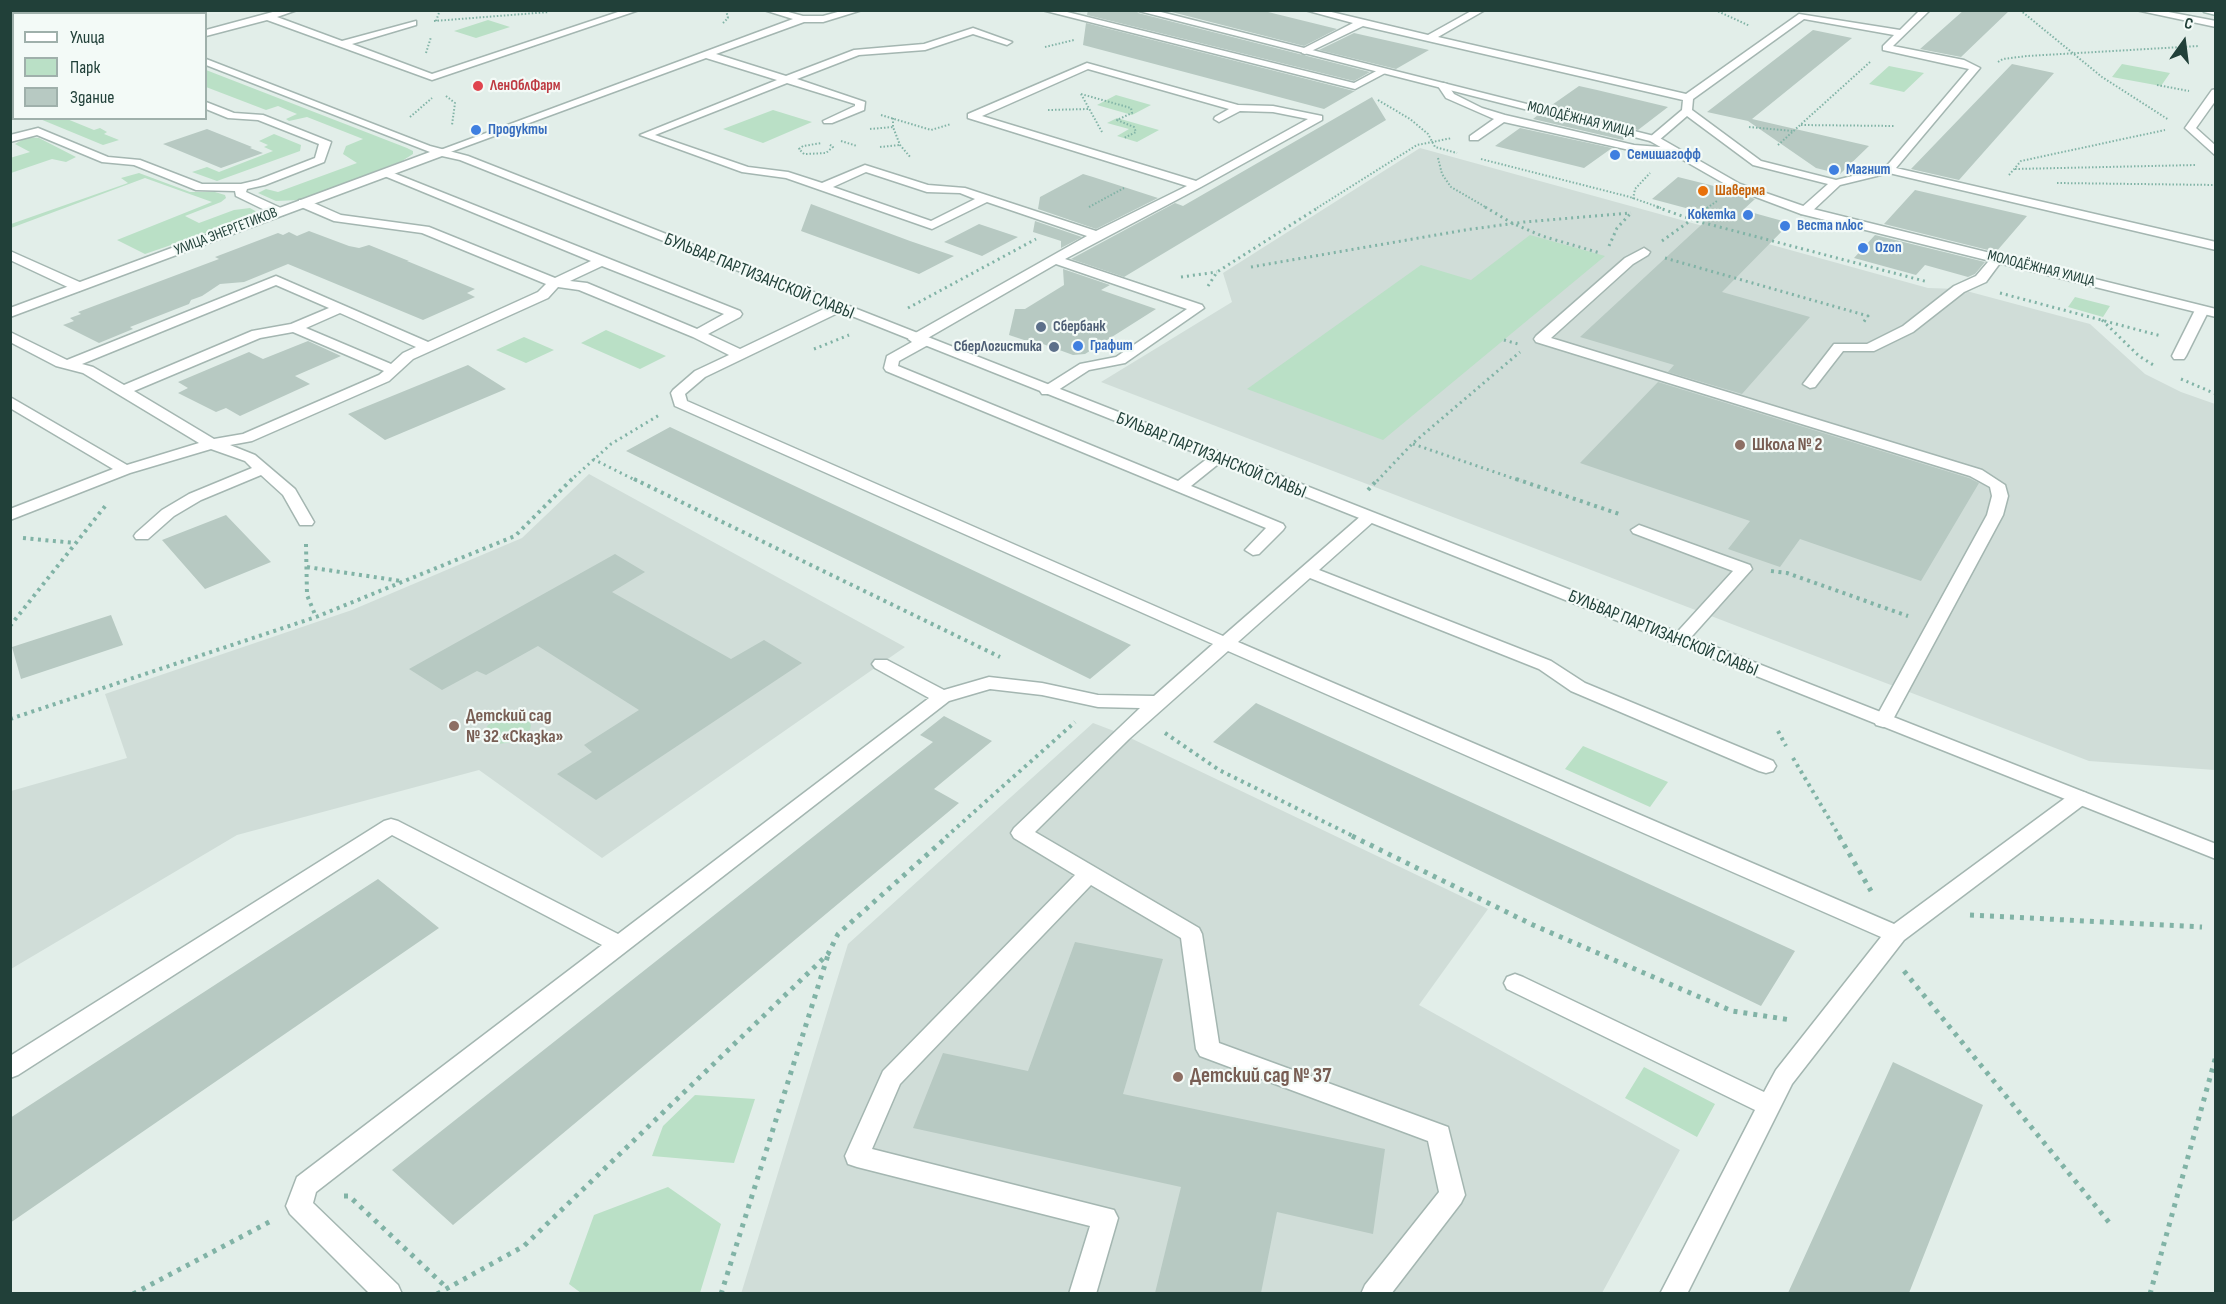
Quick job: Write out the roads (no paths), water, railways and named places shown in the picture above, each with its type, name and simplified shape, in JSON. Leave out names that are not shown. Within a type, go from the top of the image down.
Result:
[{"type":"street","points":[[207,33],[293,10]]},
{"type":"street","points":[[268,17],[432,76],[635,10]]},
{"type":"street","points":[[768,10],[803,19],[844,16],[858,10]]},
{"type":"street","points":[[1046,10],[1355,86],[1384,71]]},
{"type":"street","points":[[1310,10],[1688,98],[1802,16],[1901,33]]},
{"type":"street","points":[[1429,38],[1481,10]]},
{"type":"street","points":[[1890,170],[1975,68],[1964,63],[1886,48],[1926,10]]},
{"type":"street","points":[[2140,10],[2216,24]]},
{"type":"street","points":[[2207,10],[2216,12]]},
{"type":"street","name":"МОЛОДЁЖНАЯ УЛИЦА","points":[[1144,11],[1654,139],[1736,186],[1805,211],[2209,312]]},
{"type":"street","name":"УЛИЦА ЭНЕРГЕТИКОВ","points":[[10,313],[803,19]]},
{"type":"street","points":[[1305,51],[1363,22]]},
{"type":"street","points":[[342,44],[413,23]]},
{"type":"street","points":[[986,198],[932,225],[788,175],[746,170],[645,135],[857,52],[925,47],[973,31],[1007,42]]},
{"type":"street","points":[[706,55],[860,102],[860,108],[828,121]]},
{"type":"street","name":"БУЛЬВАР ПАРТИЗАНСКОЙ СЛАВЫ","points":[[207,62],[475,163],[2216,852]]},
{"type":"street","points":[[1197,185],[972,116],[1087,66],[1238,108],[1273,109],[1318,118],[1197,185],[1096,235],[1054,259],[919,340],[892,359],[891,368],[1277,527],[1253,550]]},
{"type":"street","points":[[1443,86],[1450,96],[1478,110],[1502,118],[1634,148],[1673,151]]},
{"type":"street","points":[[2216,92],[2187,127],[2216,153]]},
{"type":"street","points":[[1688,98],[1688,111]]},
{"type":"street","points":[[10,139],[38,131],[106,160],[136,162],[200,188],[241,188],[261,183],[320,160],[325,142],[259,117],[232,116],[207,105]]},
{"type":"street","points":[[1219,119],[1238,108]]},
{"type":"street","points":[[1654,139],[1688,111]]},
{"type":"street","points":[[1688,111],[1758,163],[1836,183],[1890,170],[2216,246]]},
{"type":"street","points":[[1474,138],[1502,118]]},
{"type":"street","points":[[823,187],[866,168],[927,188],[961,190],[1096,235]]},
{"type":"street","points":[[386,173],[735,314],[698,334]]},
{"type":"street","points":[[1805,211],[1836,183]]},
{"type":"street","points":[[241,188],[240,194],[279,212]]},
{"type":"street","points":[[303,203],[338,218],[425,231],[555,283],[582,286],[698,334],[740,355]]},
{"type":"street","points":[[1644,252],[1629,261],[1541,339],[1977,473],[1997,485],[2000,496],[1995,515],[1882,721]]},
{"type":"street","points":[[10,255],[79,287]]},
{"type":"street","points":[[1047,391],[1085,367],[1120,360],[1197,308],[1054,259]]},
{"type":"street","points":[[1810,384],[1839,347],[1869,348],[1898,334],[1965,286],[1981,279],[1997,259]]},
{"type":"street","points":[[10,515],[125,470],[212,444],[248,438],[384,378],[408,356],[543,295],[555,283],[602,261]]},
{"type":"street","points":[[67,365],[276,280],[429,347]]},
{"type":"street","points":[[837,308],[700,374],[678,393],[680,403],[1225,643],[1890,941]]},
{"type":"street","points":[[123,391],[257,334],[294,328],[340,309]]},
{"type":"street","points":[[2179,356],[2186,342],[2209,312]]},
{"type":"street","points":[[294,328],[394,370]]},
{"type":"street","points":[[10,336],[67,365],[88,370],[212,444],[250,458],[289,492],[306,522]]},
{"type":"street","points":[[10,401],[125,470]]},
{"type":"street","points":[[1180,487],[1217,458]]},
{"type":"street","points":[[142,536],[168,513],[195,497],[262,469]]},
{"type":"street","points":[[1368,518],[1149,709],[1021,833],[1191,934],[1208,1049],[1439,1134],[1452,1195],[1374,1293]]},
{"type":"street","points":[[1639,530],[1744,569],[1678,640]]},
{"type":"street","points":[[1307,571],[1545,665],[1578,687],[1766,766]]},
{"type":"street","points":[[881,664],[942,697]]},
{"type":"street","points":[[390,1293],[299,1206],[306,1185],[942,697],[989,683],[1042,688],[1098,701],[1149,709]]},
{"type":"street","points":[[1673,1293],[1784,1077],[1890,941],[1924,913],[2079,798]]},
{"type":"street","points":[[10,1068],[390,826],[619,945]]},
{"type":"street","points":[[1082,1293],[1105,1218],[857,1156],[891,1078],[1089,874]]},
{"type":"street","points":[[1515,983],[1769,1106]]},
{"type":"place","name":"ЛенОблФарм","points":[[478,86]]},
{"type":"place","name":"Продукты","points":[[476,130]]},
{"type":"place","name":"Семишагофф","points":[[1615,155]]},
{"type":"place","name":"Магнит","points":[[1834,170]]},
{"type":"place","name":"Шаверма","points":[[1703,191]]},
{"type":"place","name":"Кокетка","points":[[1748,215]]},
{"type":"place","name":"Веста плюс","points":[[1785,226]]},
{"type":"place","name":"Ozon","points":[[1863,248]]},
{"type":"place","name":"Сбербанк","points":[[1041,327]]},
{"type":"place","name":"Графит","points":[[1078,346]]},
{"type":"place","name":"СберЛогистика","points":[[1054,347]]},
{"type":"place","name":"Школа № 2","points":[[1740,445]]},
{"type":"place","name":"Детский сад № 32 «Сказка»","points":[[454,726]]},
{"type":"place","name":"Детский сад № 37","points":[[1178,1077]]}]
